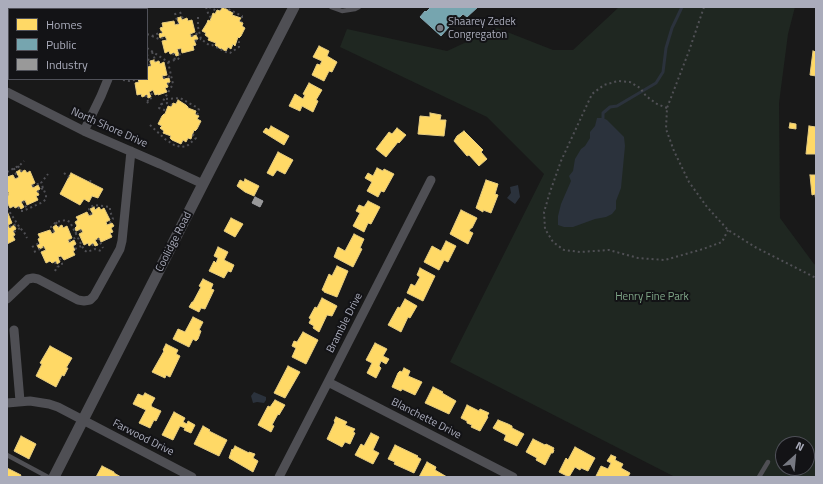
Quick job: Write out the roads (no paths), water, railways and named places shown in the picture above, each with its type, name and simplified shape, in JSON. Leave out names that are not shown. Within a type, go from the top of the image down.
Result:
[{"type":"street","name":"Coolidge Road","points":[[54,477],[84,421],[291,8]]},
{"type":"street","points":[[84,131],[108,80]]},
{"type":"street","name":"North Shore Drive","points":[[7,92],[84,131],[203,184]]},
{"type":"street","points":[[7,299],[28,279],[33,278],[38,279],[78,300],[90,300],[94,296],[120,249],[131,152]]},
{"type":"street","name":"Bramble Drive","points":[[279,477],[431,180]]},
{"type":"street","points":[[14,330],[20,401]]},
{"type":"street","name":"Blanchette Drive","points":[[328,382],[513,477]]},
{"type":"street","name":"Farwood Drive","points":[[7,403],[30,401],[58,407],[192,477]]},
{"type":"lane","points":[[331,7],[342,11],[355,10],[358,7]]},
{"type":"lane","points":[[7,456],[48,477]]},
{"type":"lane","points":[[759,477],[768,462]]},
{"type":"waterway","points":[[603,118],[603,113],[610,107],[617,106],[656,83],[663,72],[666,48],[672,28],[682,7]]},
{"type":"place","name":"Shaarey Zedek Congregaton","points":[[440,28]]},
{"type":"park label","name":"Henry Fine Park","points":[[652,297]]}]
